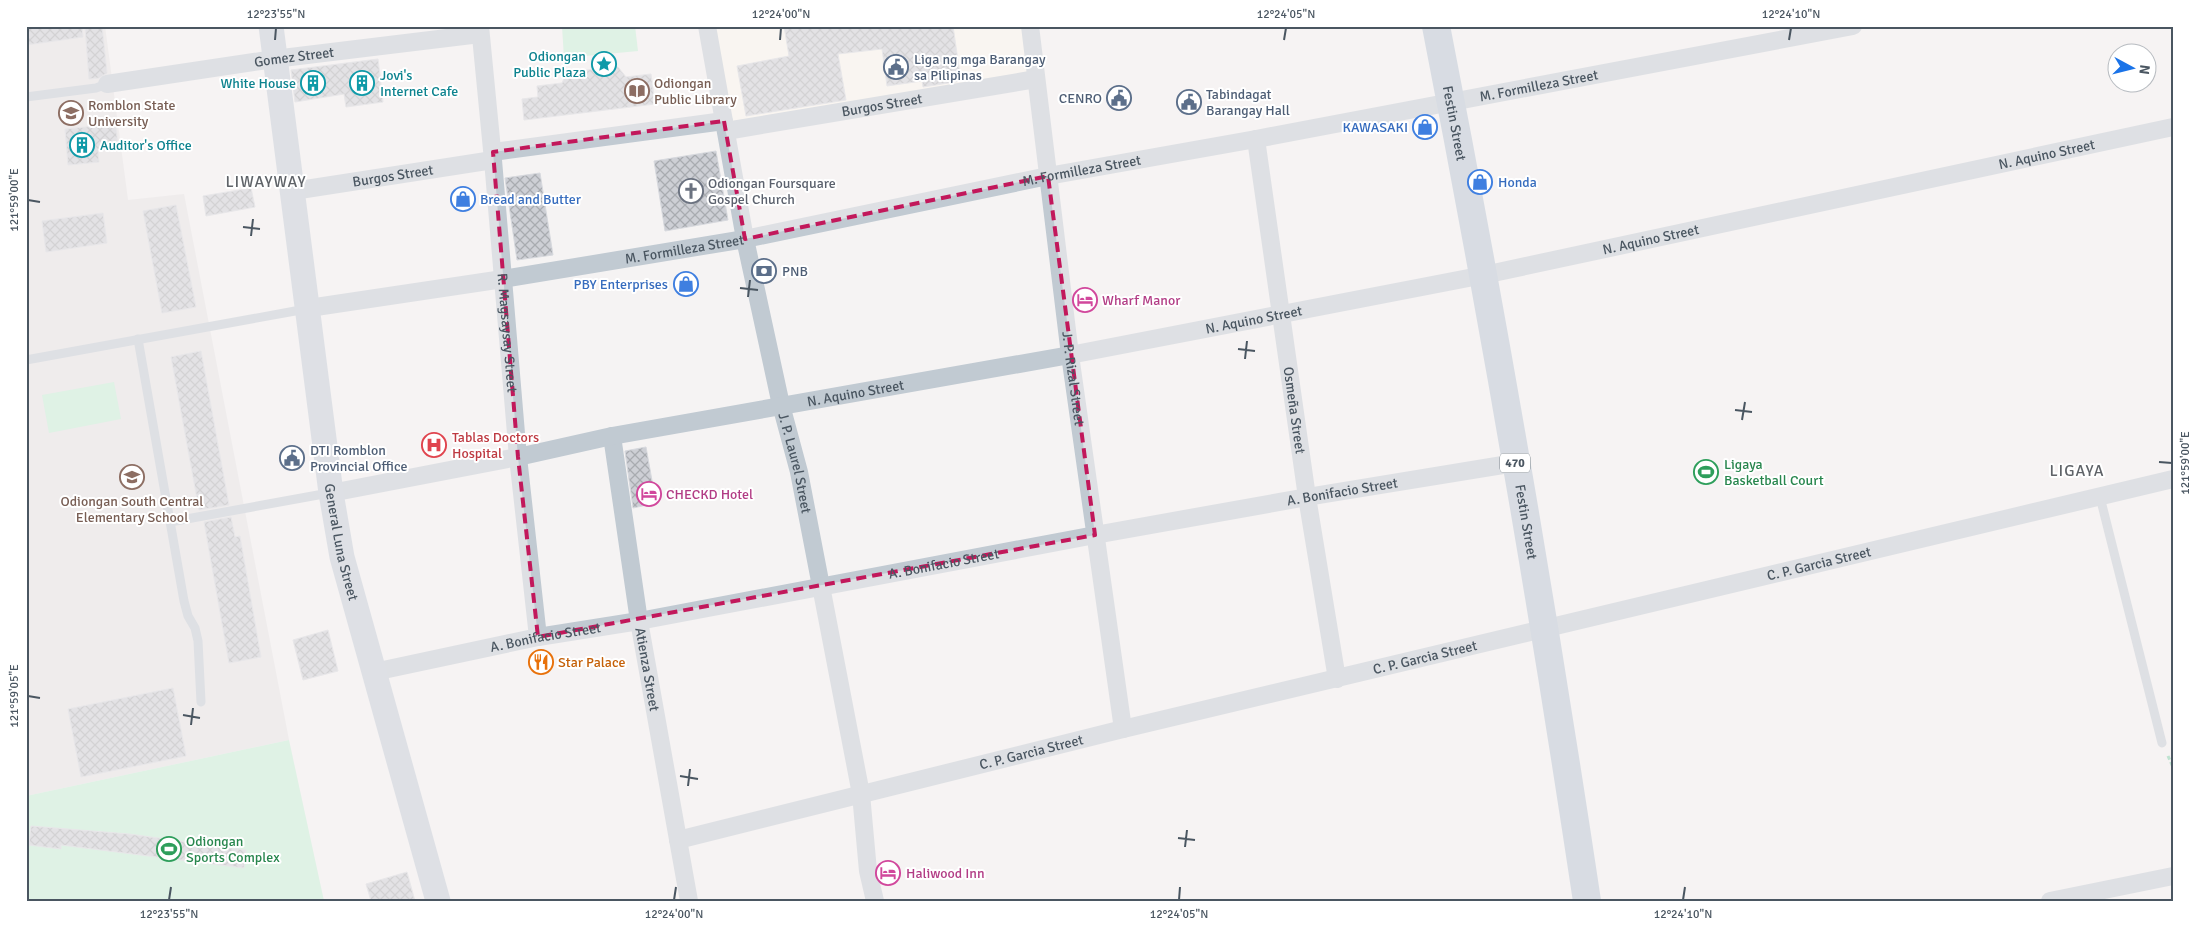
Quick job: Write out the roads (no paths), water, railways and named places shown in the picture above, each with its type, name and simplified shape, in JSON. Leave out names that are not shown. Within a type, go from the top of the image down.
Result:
[{"type":"main road","name":"General Luna Street","points":[[271,26],[342,557],[438,901]]},
{"type":"main road","name":"Festin Street","points":[[1436,26],[1484,275],[1515,464],[1546,629],[1587,901]]},
{"type":"street","name":"J. P. Laurel Street","points":[[707,26],[745,238],[781,405],[800,472],[861,794],[868,871],[875,901]]},
{"type":"street","name":"J. P. Rizal Street","points":[[1030,26],[1070,355],[1123,729]]},
{"type":"street","name":"M. Formilleza Street","points":[[309,308],[503,279],[745,238],[1048,176],[1256,140],[1853,26]]},
{"type":"street","name":"Gomez Street","points":[[107,84],[480,30]]},
{"type":"street","name":"R. Magsaysay Street","points":[[480,30],[493,156],[518,457],[538,638]]},
{"type":"street","name":"Burgos Street","points":[[293,191],[493,156],[725,126],[1036,79]]},
{"type":"street","name":"N. Aquino Street","points":[[332,493],[518,457],[612,436],[1280,316],[1484,275],[2173,128]]},
{"type":"street","name":"Osmeña Street","points":[[1256,140],[1307,497],[1337,679]]},
{"type":"street","name":"Atienza Street","points":[[612,436],[639,621],[689,901]]},
{"type":"street","name":"A. Bonifacio Street","points":[[374,672],[538,638],[639,621],[1094,535],[1307,497],[1515,464]]},
{"type":"street","name":"C. P. Garcia Street","points":[[678,840],[1123,729],[2173,479]]},
{"type":"street","points":[[2050,901],[2173,876]]},
{"type":"lane","points":[[26,97],[96,88],[107,84]]},
{"type":"lane","points":[[26,360],[309,308]]},
{"type":"lane","points":[[138,339],[184,602],[188,616],[195,628],[198,641],[201,702]]},
{"type":"lane","points":[[170,522],[332,493]]},
{"type":"lane","points":[[2100,497],[2162,743]]},
{"type":"place","name":"Odiongan Public Plaza","points":[[604,64]]},
{"type":"place","name":"Liga ng mga Barangay sa Pilipinas","points":[[896,67]]},
{"type":"place","name":"White House","points":[[313,83]]},
{"type":"place","name":"Jovi's Internet Cafe","points":[[362,83]]},
{"type":"place","name":"Odiongan Public Library","points":[[637,91]]},
{"type":"place","name":"CENRO","points":[[1119,98]]},
{"type":"place","name":"Tabindagat Barangay Hall","points":[[1189,102]]},
{"type":"place","name":"Romblon State University","points":[[71,113]]},
{"type":"place","name":"KAWASAKI","points":[[1425,127]]},
{"type":"place","name":"Auditor's Office","points":[[82,145]]},
{"type":"place","name":"Honda","points":[[1480,182]]},
{"type":"place","name":"Odiongan Foursquare Gospel Church","points":[[691,191]]},
{"type":"place","name":"Bread and Butter","points":[[463,199]]},
{"type":"place","name":"PNB","points":[[764,271]]},
{"type":"place","name":"PBY Enterprises","points":[[686,284]]},
{"type":"place","name":"Wharf Manor","points":[[1085,300]]},
{"type":"place","name":"Tablas Doctors Hospital","points":[[434,445]]},
{"type":"place","name":"DTI Romblon Provincial Office","points":[[292,458]]},
{"type":"place","name":"Ligaya Basketball Court","points":[[1706,472]]},
{"type":"place","name":"Odiongan South Central Elementary School","points":[[132,477]]},
{"type":"place","name":"CHECKD Hotel","points":[[649,494]]},
{"type":"place","name":"Star Palace","points":[[541,662]]},
{"type":"place","name":"Odiongan Sports Complex","points":[[169,849]]},
{"type":"place","name":"Haliwood Inn","points":[[888,873]]},
{"type":"district","name":"LIWAYWAY","points":[[266,182]]},
{"type":"district","name":"LIGAYA","points":[[2077,471]]}]
